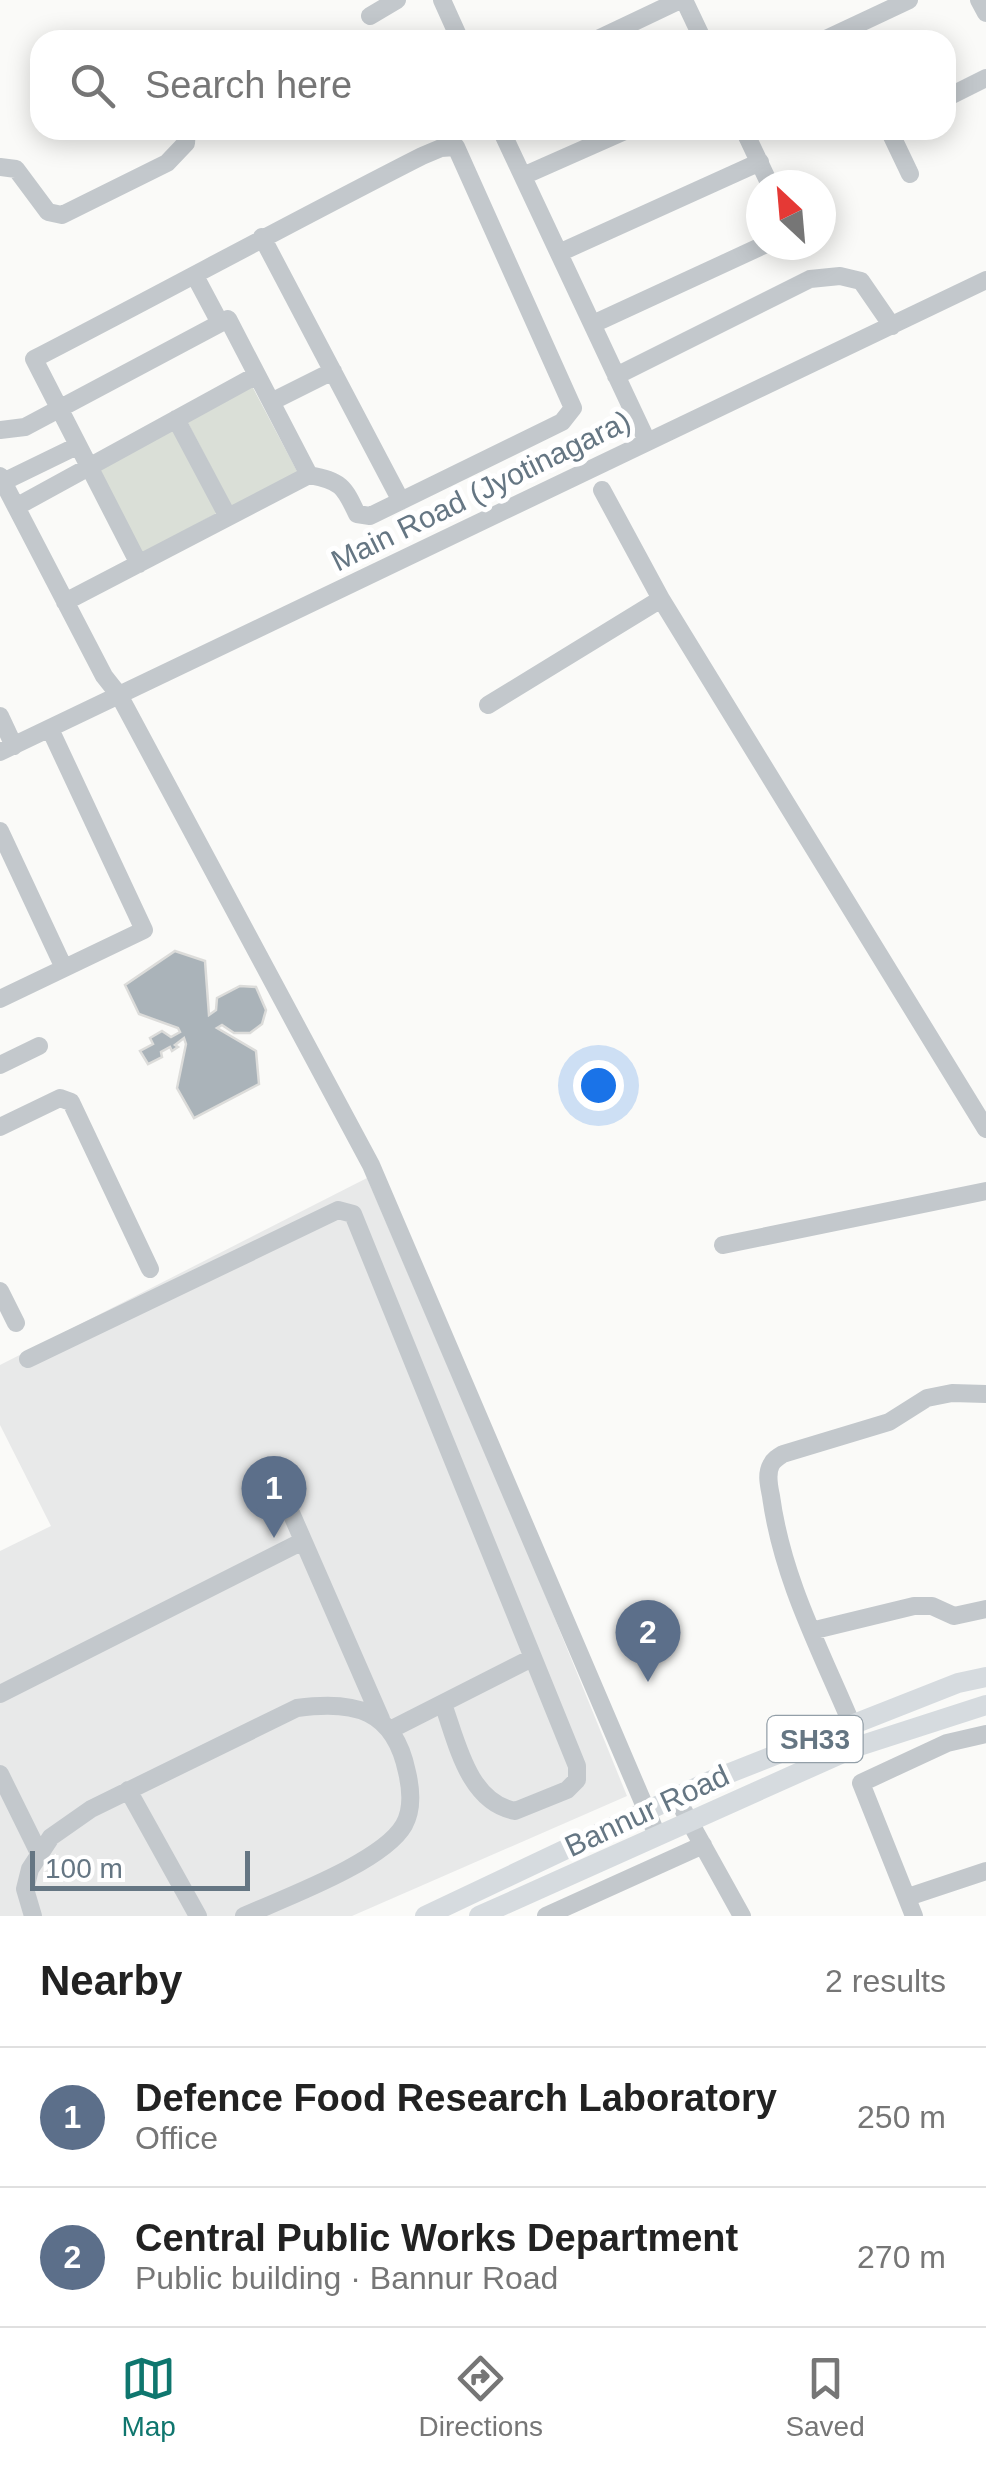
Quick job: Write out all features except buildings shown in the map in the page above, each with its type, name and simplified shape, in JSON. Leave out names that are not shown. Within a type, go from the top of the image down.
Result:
[{"type":"main road","name":"Bannur Road","points":[[425,1916],[676,1796],[958,1683],[986,1676]]},
{"type":"main road","points":[[479,1916],[856,1747],[986,1705]]},
{"type":"street","points":[[370,16],[397,0]]},
{"type":"street","points":[[442,0],[456,30]]},
{"type":"street","points":[[618,30],[682,0],[698,30]]},
{"type":"street","points":[[846,30],[910,0]]},
{"type":"street","points":[[979,0],[986,13]]},
{"type":"street","points":[[956,93],[986,78]]},
{"type":"street","points":[[0,167],[16,169],[48,212],[62,215],[167,163],[186,140]]},
{"type":"street","points":[[506,140],[647,442]]},
{"type":"street","points":[[522,176],[605,140]]},
{"type":"street","points":[[749,140],[763,170]]},
{"type":"street","points":[[894,140],[910,174]]},
{"type":"street","points":[[0,430],[24,427],[60,410],[228,319],[309,475],[347,490],[357,514],[363,517],[562,422],[573,408],[456,147],[422,156],[34,360],[60,410],[77,446],[138,564]]},
{"type":"street","points":[[559,253],[760,162]]},
{"type":"street","points":[[262,237],[400,501]]},
{"type":"street","points":[[592,324],[746,253]]},
{"type":"street","points":[[195,276],[220,323]]},
{"type":"street","points":[[616,376],[810,279],[840,276],[861,281],[892,326]]},
{"type":"street","name":"Main Road (Jyotinagara)","points":[[7,749],[986,280]]},
{"type":"street","points":[[271,402],[332,371]]},
{"type":"street","points":[[16,507],[257,375]]},
{"type":"street","points":[[176,419],[228,517]]},
{"type":"street","points":[[77,446],[2,479],[104,676],[119,695],[371,1165],[657,1835]]},
{"type":"street","points":[[65,602],[309,475]]},
{"type":"street","points":[[602,490],[661,600],[986,1129]]},
{"type":"street","points":[[488,706],[661,600]]},
{"type":"street","points":[[0,716],[7,749]]},
{"type":"street","points":[[0,999],[144,930],[50,729]]},
{"type":"street","points":[[0,831],[64,968]]},
{"type":"street","points":[[0,1065],[40,1046]]},
{"type":"street","points":[[0,1126],[60,1098],[71,1102],[150,1269]]},
{"type":"street","points":[[723,1245],[986,1191]]},
{"type":"street","points":[[28,1359],[338,1210],[353,1214],[576,1766],[577,1780],[566,1790],[516,1810],[491,1802],[467,1769],[443,1704]]},
{"type":"street","points":[[0,1292],[16,1323]]},
{"type":"street","points":[[852,1725],[801,1613],[776,1535],[770,1466],[782,1454],[889,1422],[928,1398],[952,1393],[986,1394]]},
{"type":"street","points":[[244,1916],[378,1852],[404,1825],[411,1798],[397,1738],[364,1679],[271,1467]]},
{"type":"street","points":[[0,1694],[303,1541]]},
{"type":"street","points":[[812,1631],[914,1606],[932,1606],[954,1616],[986,1609]]},
{"type":"street","points":[[32,1916],[25,1889],[39,1852],[51,1837],[128,1790],[297,1708],[328,1704],[357,1707],[386,1724],[443,1704],[532,1658]]},
{"type":"street","points":[[328,1704],[364,1679]]},
{"type":"street","points":[[914,1916],[861,1783],[947,1743],[986,1734]]},
{"type":"street","points":[[0,1774],[39,1852]]},
{"type":"street","points":[[128,1790],[198,1916]]},
{"type":"street","points":[[676,1796],[742,1916]]},
{"type":"street","points":[[546,1916],[702,1845]]},
{"type":"street","points":[[908,1897],[986,1870]]},
{"type":"shaded area","points":[[252,386],[298,473],[232,507],[187,421]]},
{"type":"shaded area","points":[[173,429],[217,513],[141,554],[96,470]]},
{"type":"shaded area","points":[[367,1178],[627,1796],[352,1916],[0,1916],[0,1551],[51,1526],[0,1425],[0,1365]]},
{"type":"place","name":"Defence Food Research Laboratory","points":[[274,1538]]},
{"type":"place","name":"Central Public Works Department","points":[[648,1682]]}]
